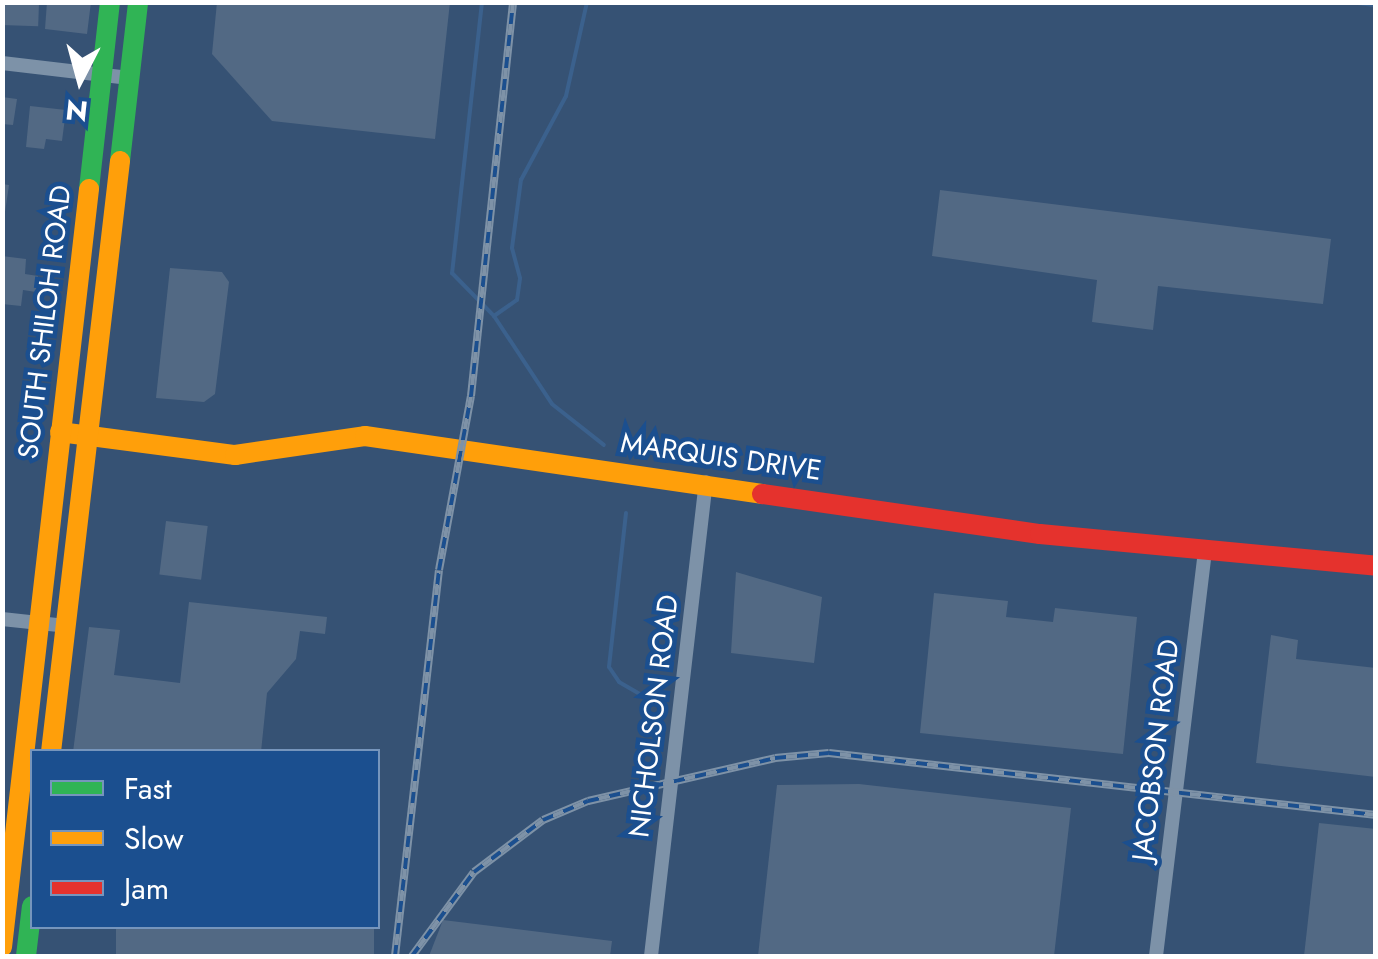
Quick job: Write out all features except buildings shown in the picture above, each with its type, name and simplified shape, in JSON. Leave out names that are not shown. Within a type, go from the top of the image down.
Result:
[{"type":"main road","name":"SOUTH SHILOH ROAD","points":[[2,947],[110,2]]},
{"type":"main road","name":"SOUTH SHILOH ROAD","points":[[51,749],[138,2]]},
{"type":"main road","name":"MARQUIS DRIVE","points":[[60,432],[236,455],[365,436],[706,482],[1040,534],[1376,566]]},
{"type":"main road","points":[[26,956],[30,923]]},
{"type":"street","points":[[2,64],[129,78]]},
{"type":"street","name":"NICHOLSON ROAD","points":[[651,956],[706,482]]},
{"type":"street","name":"JACOBSON ROAD","points":[[1156,956],[1205,550]]},
{"type":"street","points":[[2,619],[66,626]]},
{"type":"waterway","points":[[482,2],[452,273],[494,316],[552,404],[604,445]]},
{"type":"waterway","points":[[494,316],[517,300],[520,278],[512,248],[521,180],[566,96],[587,2]]},
{"type":"waterway","points":[[1350,2],[1376,5]]},
{"type":"waterway","points":[[626,513],[609,667],[619,682],[649,699]]},
{"type":"railway","points":[[395,956],[439,570],[471,396],[513,2]]},
{"type":"railway","points":[[412,956],[474,872],[543,820],[588,801],[775,758],[829,753],[1376,815]]},
{"type":"traffic: fast","points":[[89,189],[110,2]]},
{"type":"traffic: fast","points":[[120,161],[138,2]]},
{"type":"traffic: fast","points":[[26,956],[30,923]]},
{"type":"traffic: slow","points":[[51,749],[120,161]]},
{"type":"traffic: slow","points":[[2,947],[89,189]]},
{"type":"traffic: slow","points":[[60,432],[235,455],[365,436],[762,494]]},
{"type":"traffic: jam","points":[[762,494],[1040,534],[1376,566]]}]
